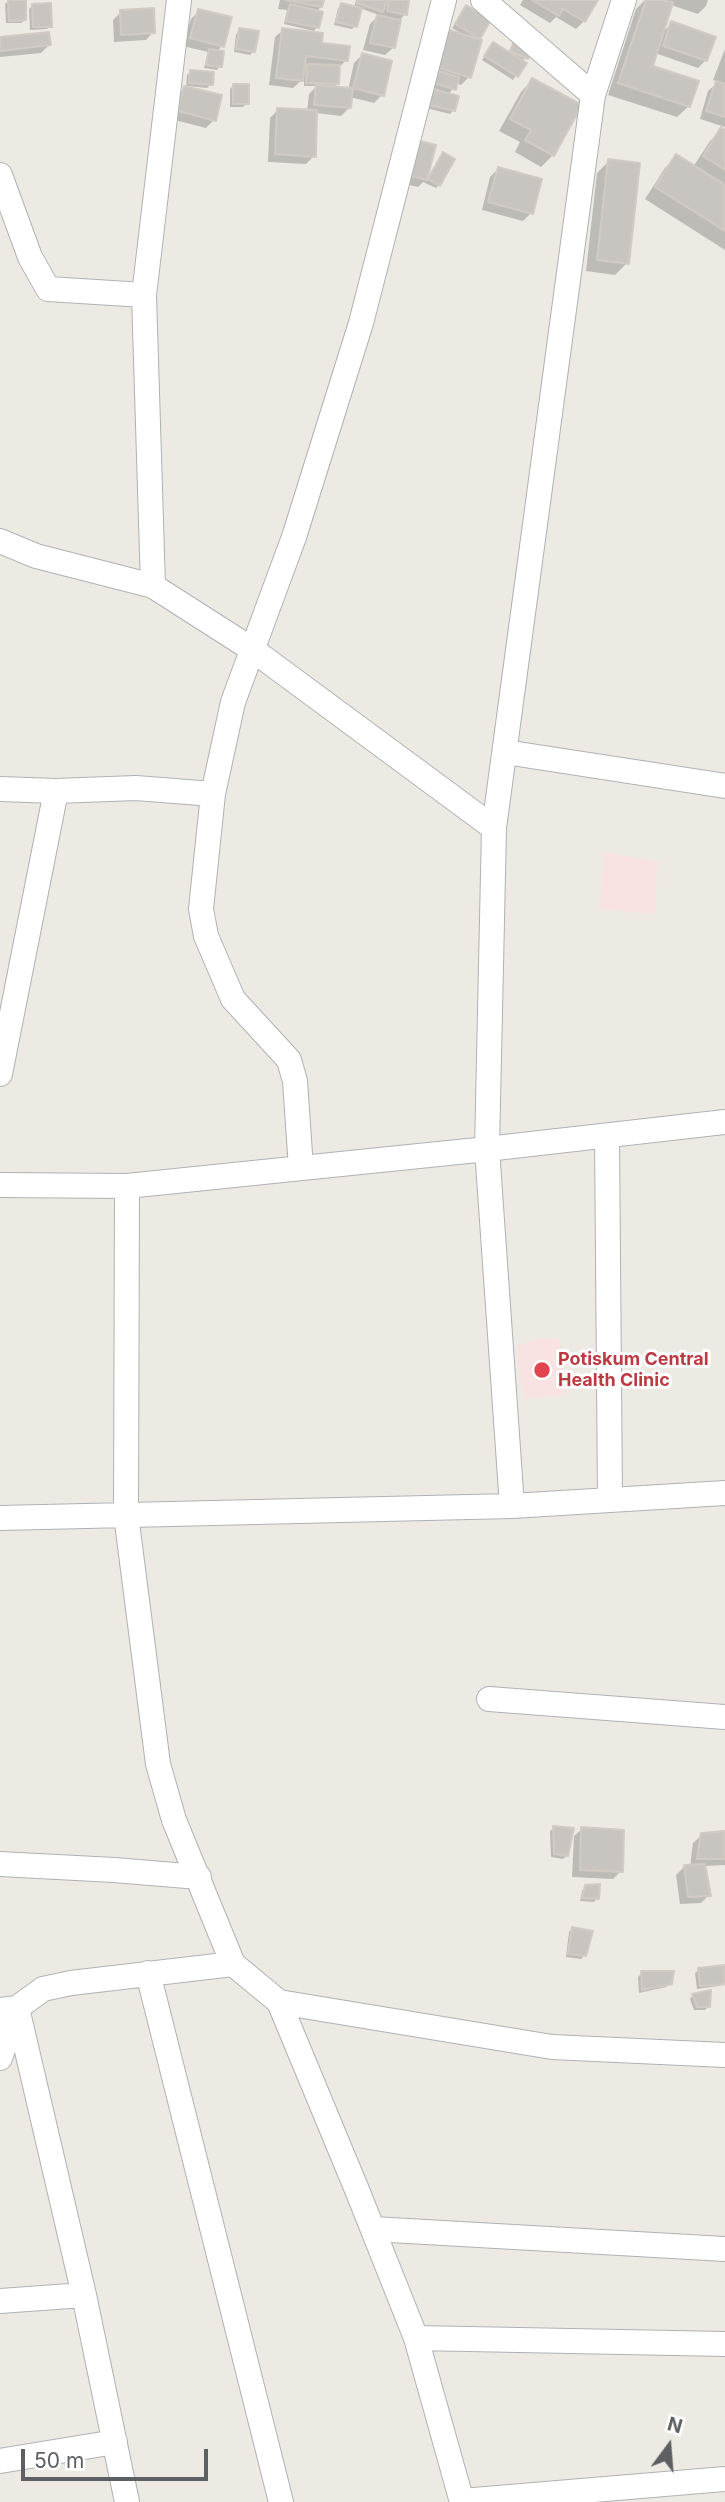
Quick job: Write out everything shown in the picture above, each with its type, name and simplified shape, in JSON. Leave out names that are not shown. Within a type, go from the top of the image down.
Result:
[{"type":"street","points":[[153,586],[144,295],[179,0]]},
{"type":"street","points":[[301,1168],[295,1081],[289,1060],[233,999],[205,936],[201,909],[213,794],[233,702],[294,537],[361,323],[444,0]]},
{"type":"street","points":[[484,0],[593,94]]},
{"type":"street","points":[[512,1506],[487,1149],[495,828],[593,94],[624,0]]},
{"type":"street","points":[[0,176],[30,257],[48,289],[144,295]]},
{"type":"street","points":[[0,541],[36,556],[153,586],[253,650],[495,828]]},
{"type":"street","points":[[505,752],[725,786]]},
{"type":"street","points":[[0,789],[56,791],[136,788],[213,794]]},
{"type":"street","points":[[0,1074],[56,791]]},
{"type":"street","points":[[0,1185],[127,1186],[725,1122]]},
{"type":"street","points":[[607,1136],[610,1500]]},
{"type":"street","points":[[127,1186],[126,1516],[158,1764],[174,1820],[233,1964],[279,2002],[373,2229],[416,2338],[462,2501],[654,2493],[725,2479]]},
{"type":"street","points":[[0,1518],[512,1506],[725,1493]]},
{"type":"street","points":[[489,1699],[725,1717]]},
{"type":"street","points":[[0,1864],[199,1877]]},
{"type":"street","points":[[0,2058],[9,2009],[43,1989],[71,1983],[233,1964]]},
{"type":"street","points":[[148,1973],[281,2502]]},
{"type":"street","points":[[279,2002],[552,2047],[725,2055]]},
{"type":"street","points":[[9,2009],[84,2295],[127,2502]]},
{"type":"street","points":[[373,2229],[725,2249]]},
{"type":"street","points":[[0,2301],[84,2295]]},
{"type":"street","points":[[416,2338],[725,2344]]},
{"type":"street","points":[[0,2461],[115,2442]]},
{"type":"shaded area","points":[[604,853],[658,861],[654,914],[600,909]]},
{"type":"shaded area","name":"Potiskum Central Health Clinic","points":[[543,1338],[560,1340],[566,1394],[524,1399],[517,1345]]},
{"type":"building","points":[[8,0],[26,0],[26,20],[9,21]]},
{"type":"building","points":[[285,0],[324,0],[322,7]]},
{"type":"building","points":[[358,0],[387,0],[383,12],[357,3]]},
{"type":"building","points":[[389,0],[409,0],[407,15],[387,11]]},
{"type":"building","points":[[532,0],[598,0],[585,22],[563,9],[559,16]]},
{"type":"building","points":[[646,0],[673,3],[653,66],[699,81],[690,107],[618,83]]},
{"type":"building","points":[[51,3],[52,27],[33,27],[32,4]]},
{"type":"building","points":[[341,3],[362,8],[357,27],[336,22]]},
{"type":"building","points":[[290,4],[323,12],[319,28],[286,21]]},
{"type":"building","points":[[466,5],[491,20],[480,39],[455,24]]},
{"type":"building","points":[[154,8],[155,33],[121,35],[120,10]]},
{"type":"building","points":[[198,9],[232,17],[224,47],[190,38]]},
{"type":"building","points":[[377,15],[401,20],[395,48],[370,43]]},
{"type":"building","points":[[671,21],[716,37],[707,61],[663,46]]},
{"type":"building","points":[[239,28],[259,31],[255,52],[236,49]]},
{"type":"building","points":[[282,28],[323,33],[322,43],[350,46],[348,61],[306,56],[303,81],[276,78]]},
{"type":"building","points":[[446,29],[482,40],[471,78],[434,66]]},
{"type":"building","points":[[49,32],[51,45],[0,51],[0,37]]},
{"type":"building","points":[[515,39],[533,47],[528,59],[510,51]]},
{"type":"building","points":[[493,42],[527,63],[518,77],[484,56]]},
{"type":"building","points":[[209,49],[224,51],[222,67],[206,65]]},
{"type":"building","points":[[362,53],[392,61],[384,96],[353,88]]},
{"type":"building","points":[[307,64],[340,65],[339,84],[306,83]]},
{"type":"building","points":[[190,70],[214,72],[213,85],[189,83]]},
{"type":"building","points":[[435,70],[459,77],[456,90],[431,82]]},
{"type":"building","points":[[532,78],[582,105],[554,156],[525,140],[531,130],[510,119]]},
{"type":"building","points":[[716,81],[725,84],[725,117],[706,111]]},
{"type":"building","points":[[233,84],[249,84],[249,104],[233,104]]},
{"type":"building","points":[[316,85],[353,88],[351,108],[314,105]]},
{"type":"building","points":[[184,86],[222,95],[216,121],[178,111]]},
{"type":"building","points":[[428,88],[459,96],[455,111],[424,104]]},
{"type":"building","points":[[277,108],[317,110],[316,157],[275,154]]},
{"type":"building","points":[[721,127],[725,130],[725,170],[703,156]]},
{"type":"building","points":[[412,139],[436,145],[427,180],[403,174]]},
{"type":"building","points":[[443,152],[455,159],[440,186],[428,179]]},
{"type":"building","points":[[676,154],[725,185],[725,231],[655,187]]},
{"type":"building","points":[[608,159],[640,163],[629,264],[597,260]]},
{"type":"building","points":[[498,167],[542,179],[533,214],[488,202]]},
{"type":"building","points":[[553,1826],[574,1828],[568,1856],[554,1854]]},
{"type":"building","points":[[581,1827],[624,1830],[623,1872],[580,1870]]},
{"type":"building","points":[[725,1831],[725,1859],[697,1859],[701,1833]]},
{"type":"building","points":[[705,1864],[711,1896],[688,1897],[684,1865]]},
{"type":"building","points":[[600,1884],[599,1899],[582,1898],[585,1885]]},
{"type":"building","points":[[572,1927],[593,1931],[586,1956],[568,1954]]},
{"type":"building","points":[[725,1965],[725,1984],[700,1986],[698,1968]]},
{"type":"building","points":[[641,1971],[674,1971],[672,1984],[642,1990]]},
{"type":"building","points":[[711,1990],[710,2007],[697,2007],[692,1994]]},
{"type":"place","name":"Potiskum Central Health Clinic","points":[[542,1370]]}]
